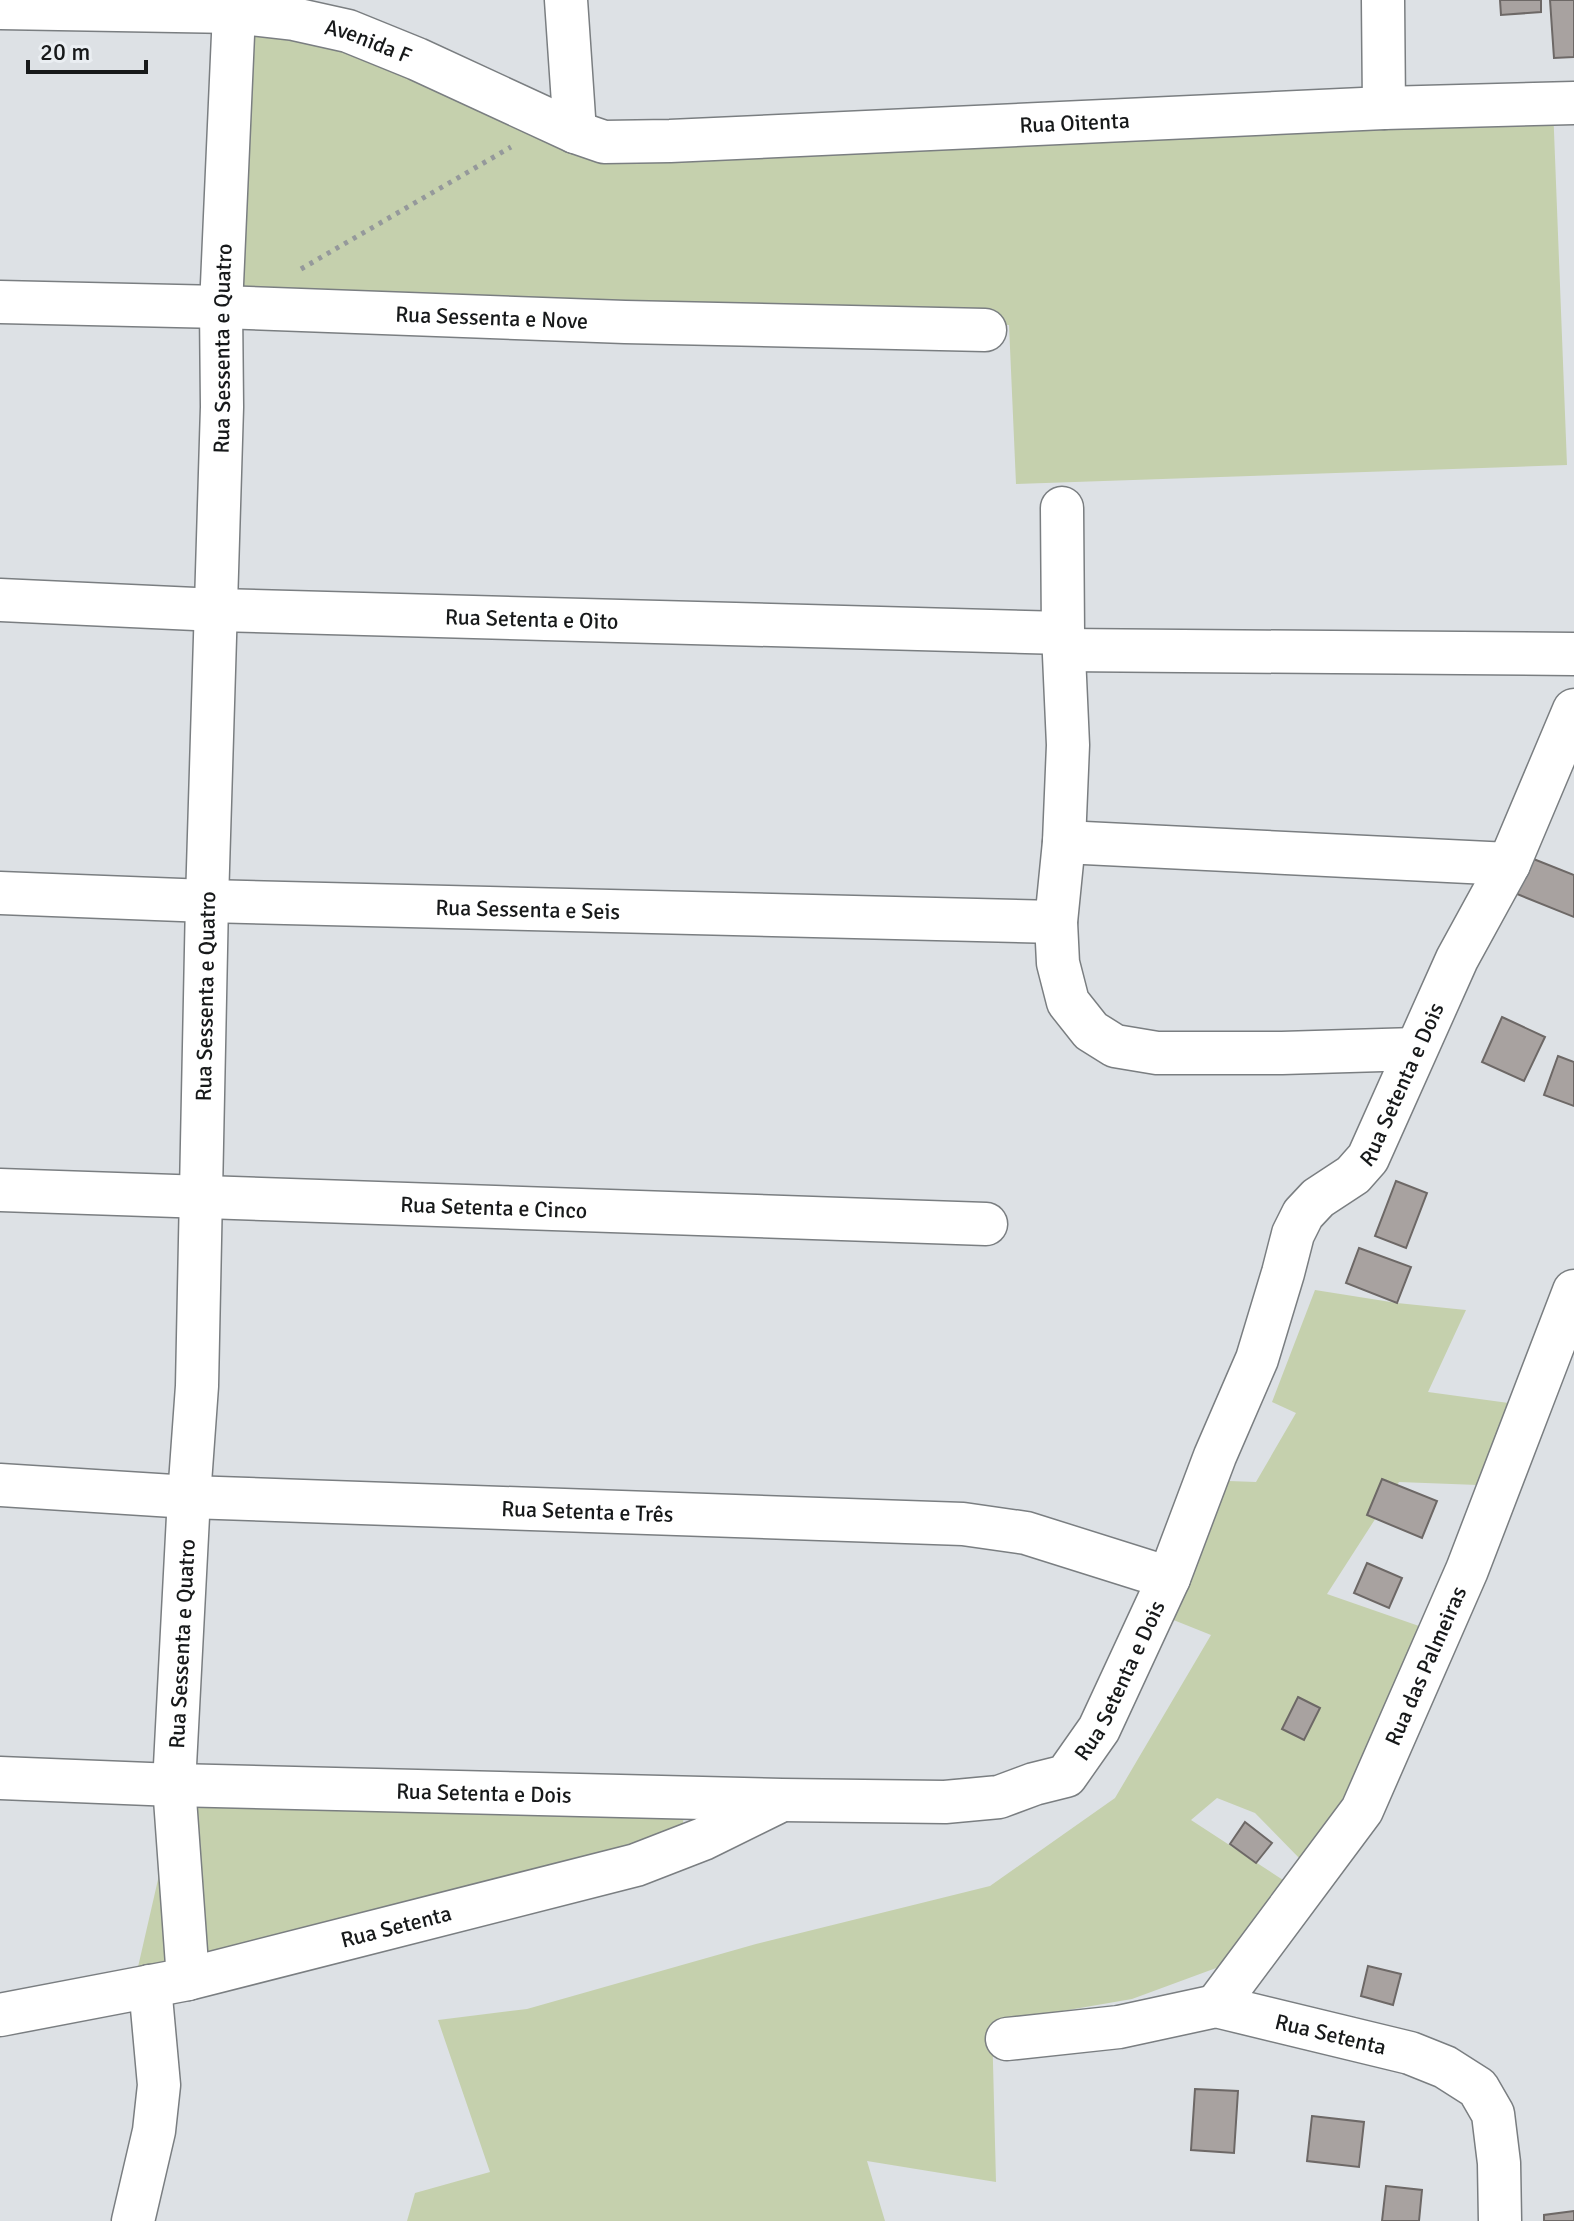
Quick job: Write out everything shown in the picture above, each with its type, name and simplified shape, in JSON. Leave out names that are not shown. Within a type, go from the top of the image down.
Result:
[{"type":"street","points":[[564,127],[566,0]]},
{"type":"street","points":[[1383,0],[1384,108]]},
{"type":"street","name":"Avenida F","points":[[0,8],[234,12],[294,19],[348,31],[417,59],[564,127]]},
{"type":"street","name":"Rua Sessenta e Quatro","points":[[133,2221],[154,2131],[169,1983],[174,1785],[197,1386],[222,407],[221,307],[234,12]]},
{"type":"street","name":"Rua Oitenta","points":[[564,127],[604,142],[670,141],[1384,108],[1574,103]]},
{"type":"street","name":"Rua Sessenta e Nove","points":[[0,302],[985,330]]},
{"type":"street","points":[[1062,508],[1068,745],[1064,842],[1056,922],[1058,963],[1068,1002],[1091,1031],[1115,1046],[1157,1053],[1416,1049]]},
{"type":"street","name":"Rua Setenta e Oito","points":[[0,600],[1064,641],[1574,654]]},
{"type":"street","name":"Rua Setenta e Dois","points":[[0,1778],[174,1785],[945,1802],[999,1797],[1066,1776],[1099,1729],[1169,1578],[1215,1456],[1257,1359],[1293,1234],[1303,1214],[1318,1198],[1353,1175],[1368,1158],[1457,959],[1509,864],[1574,710]]},
{"type":"street","points":[[1064,842],[1509,864]]},
{"type":"street","name":"Rua Sessenta e Seis","points":[[0,893],[1056,922]]},
{"type":"street","name":"Rua Setenta e Cinco","points":[[0,1190],[986,1224]]},
{"type":"street","name":"Rua das Palmeiras","points":[[1216,2006],[1362,1810],[1467,1570],[1574,1291]]},
{"type":"street","name":"Rua Setenta e Três","points":[[0,1485],[189,1497],[963,1524],[1026,1533],[1169,1578]]},
{"type":"street","name":"Rua Setenta","points":[[0,2015],[169,1983],[636,1865],[703,1839],[782,1800]]},
{"type":"street","points":[[1007,2039],[1119,2027],[1216,2006]]},
{"type":"street","name":"Rua Setenta","points":[[1216,2006],[1410,2053],[1445,2067],[1478,2088],[1493,2114],[1499,2163],[1500,2221]]},
{"type":"path","points":[[290,275],[564,127]]},
{"type":"green space","points":[[239,13],[592,140],[1553,106],[1567,465],[1016,484],[1009,325],[227,302]]},
{"type":"green space","points":[[1315,1290],[1466,1310],[1428,1392],[1516,1404],[1478,1485],[1399,1482],[1327,1594],[1419,1626],[1384,1715],[1343,1805],[1302,1861],[1255,1813],[1217,1798],[1191,1820],[1286,1882],[1227,1964],[1132,1999],[992,2023],[996,2182],[867,2161],[885,2221],[407,2221],[415,2193],[490,2172],[438,2020],[527,2009],[756,1944],[990,1886],[1115,1798],[1211,1635],[1166,1617],[1229,1481],[1256,1482],[1296,1413],[1272,1402]]},
{"type":"green space","points":[[181,1779],[689,1779],[680,1844],[138,1967]]},
{"type":"building","points":[[1500,0],[1541,0],[1541,12],[1501,15]]},
{"type":"building","points":[[1550,0],[1574,0],[1574,57],[1554,58]]},
{"type":"building","points":[[1531,858],[1574,875],[1574,917],[1517,894]]},
{"type":"building","points":[[1502,1017],[1545,1037],[1524,1081],[1482,1062]]},
{"type":"building","points":[[1558,1056],[1574,1062],[1574,1106],[1544,1095]]},
{"type":"building","points":[[1396,1181],[1427,1193],[1406,1248],[1375,1236]]},
{"type":"building","points":[[1359,1248],[1411,1267],[1397,1303],[1346,1283]]},
{"type":"building","points":[[1382,1479],[1437,1501],[1422,1538],[1367,1515]]},
{"type":"building","points":[[1367,1563],[1402,1578],[1389,1608],[1354,1593]]},
{"type":"building","points":[[1298,1697],[1320,1708],[1304,1740],[1282,1729]]},
{"type":"building","points":[[1245,1822],[1272,1843],[1256,1863],[1230,1844]]},
{"type":"building","points":[[1368,1966],[1401,1974],[1393,2005],[1361,1996]]},
{"type":"building","points":[[1195,2089],[1238,2091],[1234,2153],[1191,2150]]},
{"type":"building","points":[[1312,2116],[1364,2122],[1359,2167],[1307,2161]]},
{"type":"building","points":[[1386,2186],[1422,2190],[1419,2221],[1382,2221]]},
{"type":"building","points":[[1574,2211],[1574,2221],[1544,2221],[1544,2215]]}]
